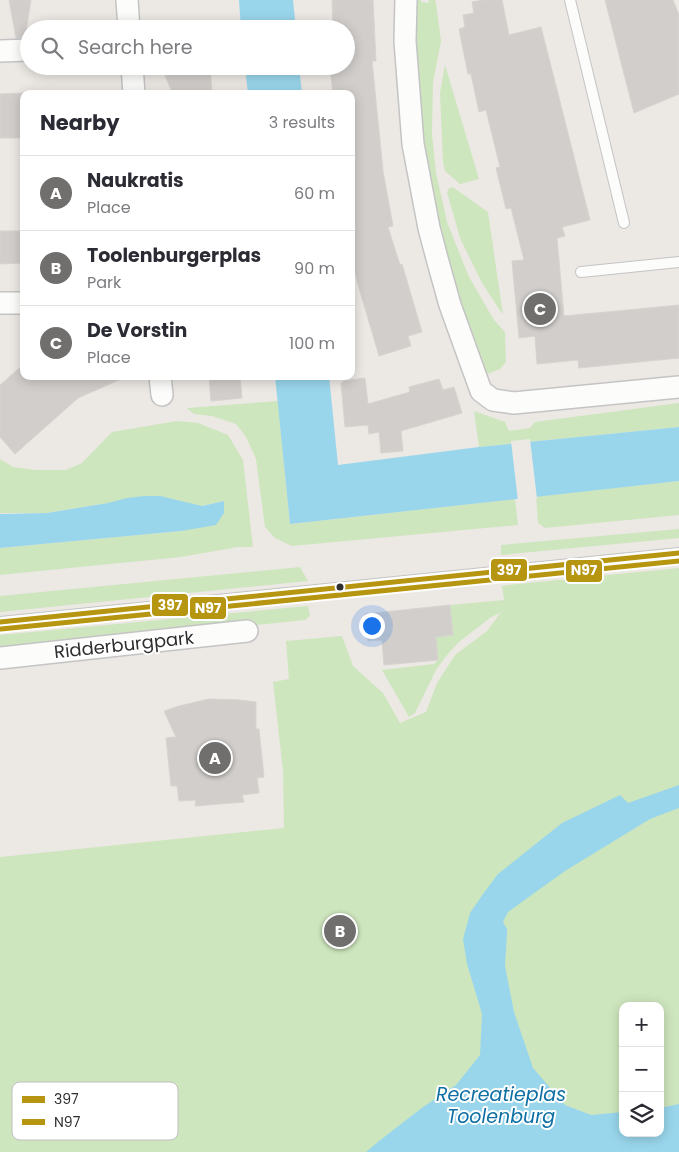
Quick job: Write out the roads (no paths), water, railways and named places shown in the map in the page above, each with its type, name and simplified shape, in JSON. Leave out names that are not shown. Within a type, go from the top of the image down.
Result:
[{"type":"street","points":[[127,0],[128,20]]},
{"type":"street","points":[[406,0],[406,41],[413,144],[430,228],[450,305],[482,391],[492,400],[514,403],[679,387]]},
{"type":"street","points":[[0,51],[20,50]]},
{"type":"street","points":[[133,75],[134,90]]},
{"type":"street","points":[[0,303],[20,303]]},
{"type":"street","name":"Ridderburgpark","points":[[0,658],[247,631]]},
{"type":"lane","points":[[570,0],[624,223]]},
{"type":"lane","points":[[581,272],[679,262]]},
{"type":"lane","points":[[0,622],[679,553]]},
{"type":"water","points":[[239,0],[293,0],[295,20],[240,20]]},
{"type":"water","points":[[246,75],[300,75],[302,90],[248,90]]},
{"type":"water","points":[[275,380],[329,380],[338,465],[479,447],[679,427],[679,481],[290,524]]},
{"type":"water","points":[[144,496],[160,496],[202,506],[224,501],[224,513],[216,525],[181,531],[0,548],[0,514],[47,513]]},
{"type":"water","name":"Recreatieplas Toolenburg","points":[[679,785],[679,808],[650,819],[565,871],[508,912],[503,922],[507,929],[505,966],[514,1012],[533,1068],[565,1105],[591,1115],[619,1112],[619,1137],[664,1137],[664,1107],[679,1104],[679,1152],[366,1152],[423,1107],[456,1085],[480,1055],[482,1014],[467,964],[463,939],[470,913],[498,874],[562,823],[620,795],[628,803]]},
{"type":"place","name":"De Vorstin","points":[[540,309]]},
{"type":"place","name":"Naukratis","points":[[215,758]]},
{"type":"place","name":"Toolenburgerplas","points":[[340,931]]}]
